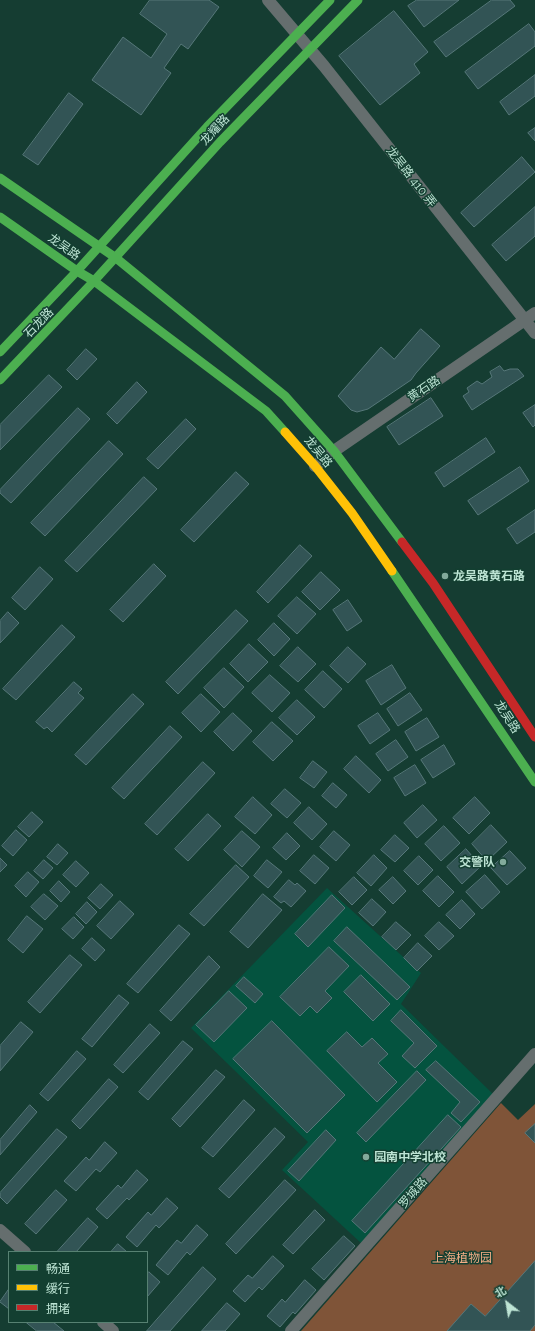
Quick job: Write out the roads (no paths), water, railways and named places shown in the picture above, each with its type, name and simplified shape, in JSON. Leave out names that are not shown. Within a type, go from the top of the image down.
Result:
[{"type":"main road","name":"龙耀路","points":[[77,271],[207,127],[330,0]]},
{"type":"main road","name":"龙耀路","points":[[94,281],[220,142],[309,48],[358,0]]},
{"type":"main road","name":"龙吴路","points":[[0,178],[116,258],[285,396],[334,451],[433,583],[535,737]]},
{"type":"main road","name":"龙吴路","points":[[0,217],[77,271],[94,281],[266,411],[315,466],[352,513],[476,692],[535,782]]},
{"type":"main road","name":"石龙路","points":[[0,352],[77,271]]},
{"type":"main road","name":"石龙路","points":[[0,380],[94,281]]},
{"type":"street","name":"龙吴路 410 弄","points":[[268,0],[309,48],[535,333]]},
{"type":"street","name":"黄石路","points":[[315,466],[334,451],[535,313]]},
{"type":"street","name":"罗城路","points":[[291,1331],[535,1054]]},
{"type":"street","points":[[0,1230],[24,1251]]},
{"type":"street","points":[[104,1323],[113,1331]]},
{"type":"place","name":"龙吴路黄石路","points":[[445,576]]},
{"type":"place","name":"交警队","points":[[503,862]]},
{"type":"place","name":"园南中学北校","points":[[366,1157]]},
{"type":"park label","name":"上海植物园","points":[[462,1258]]}]
